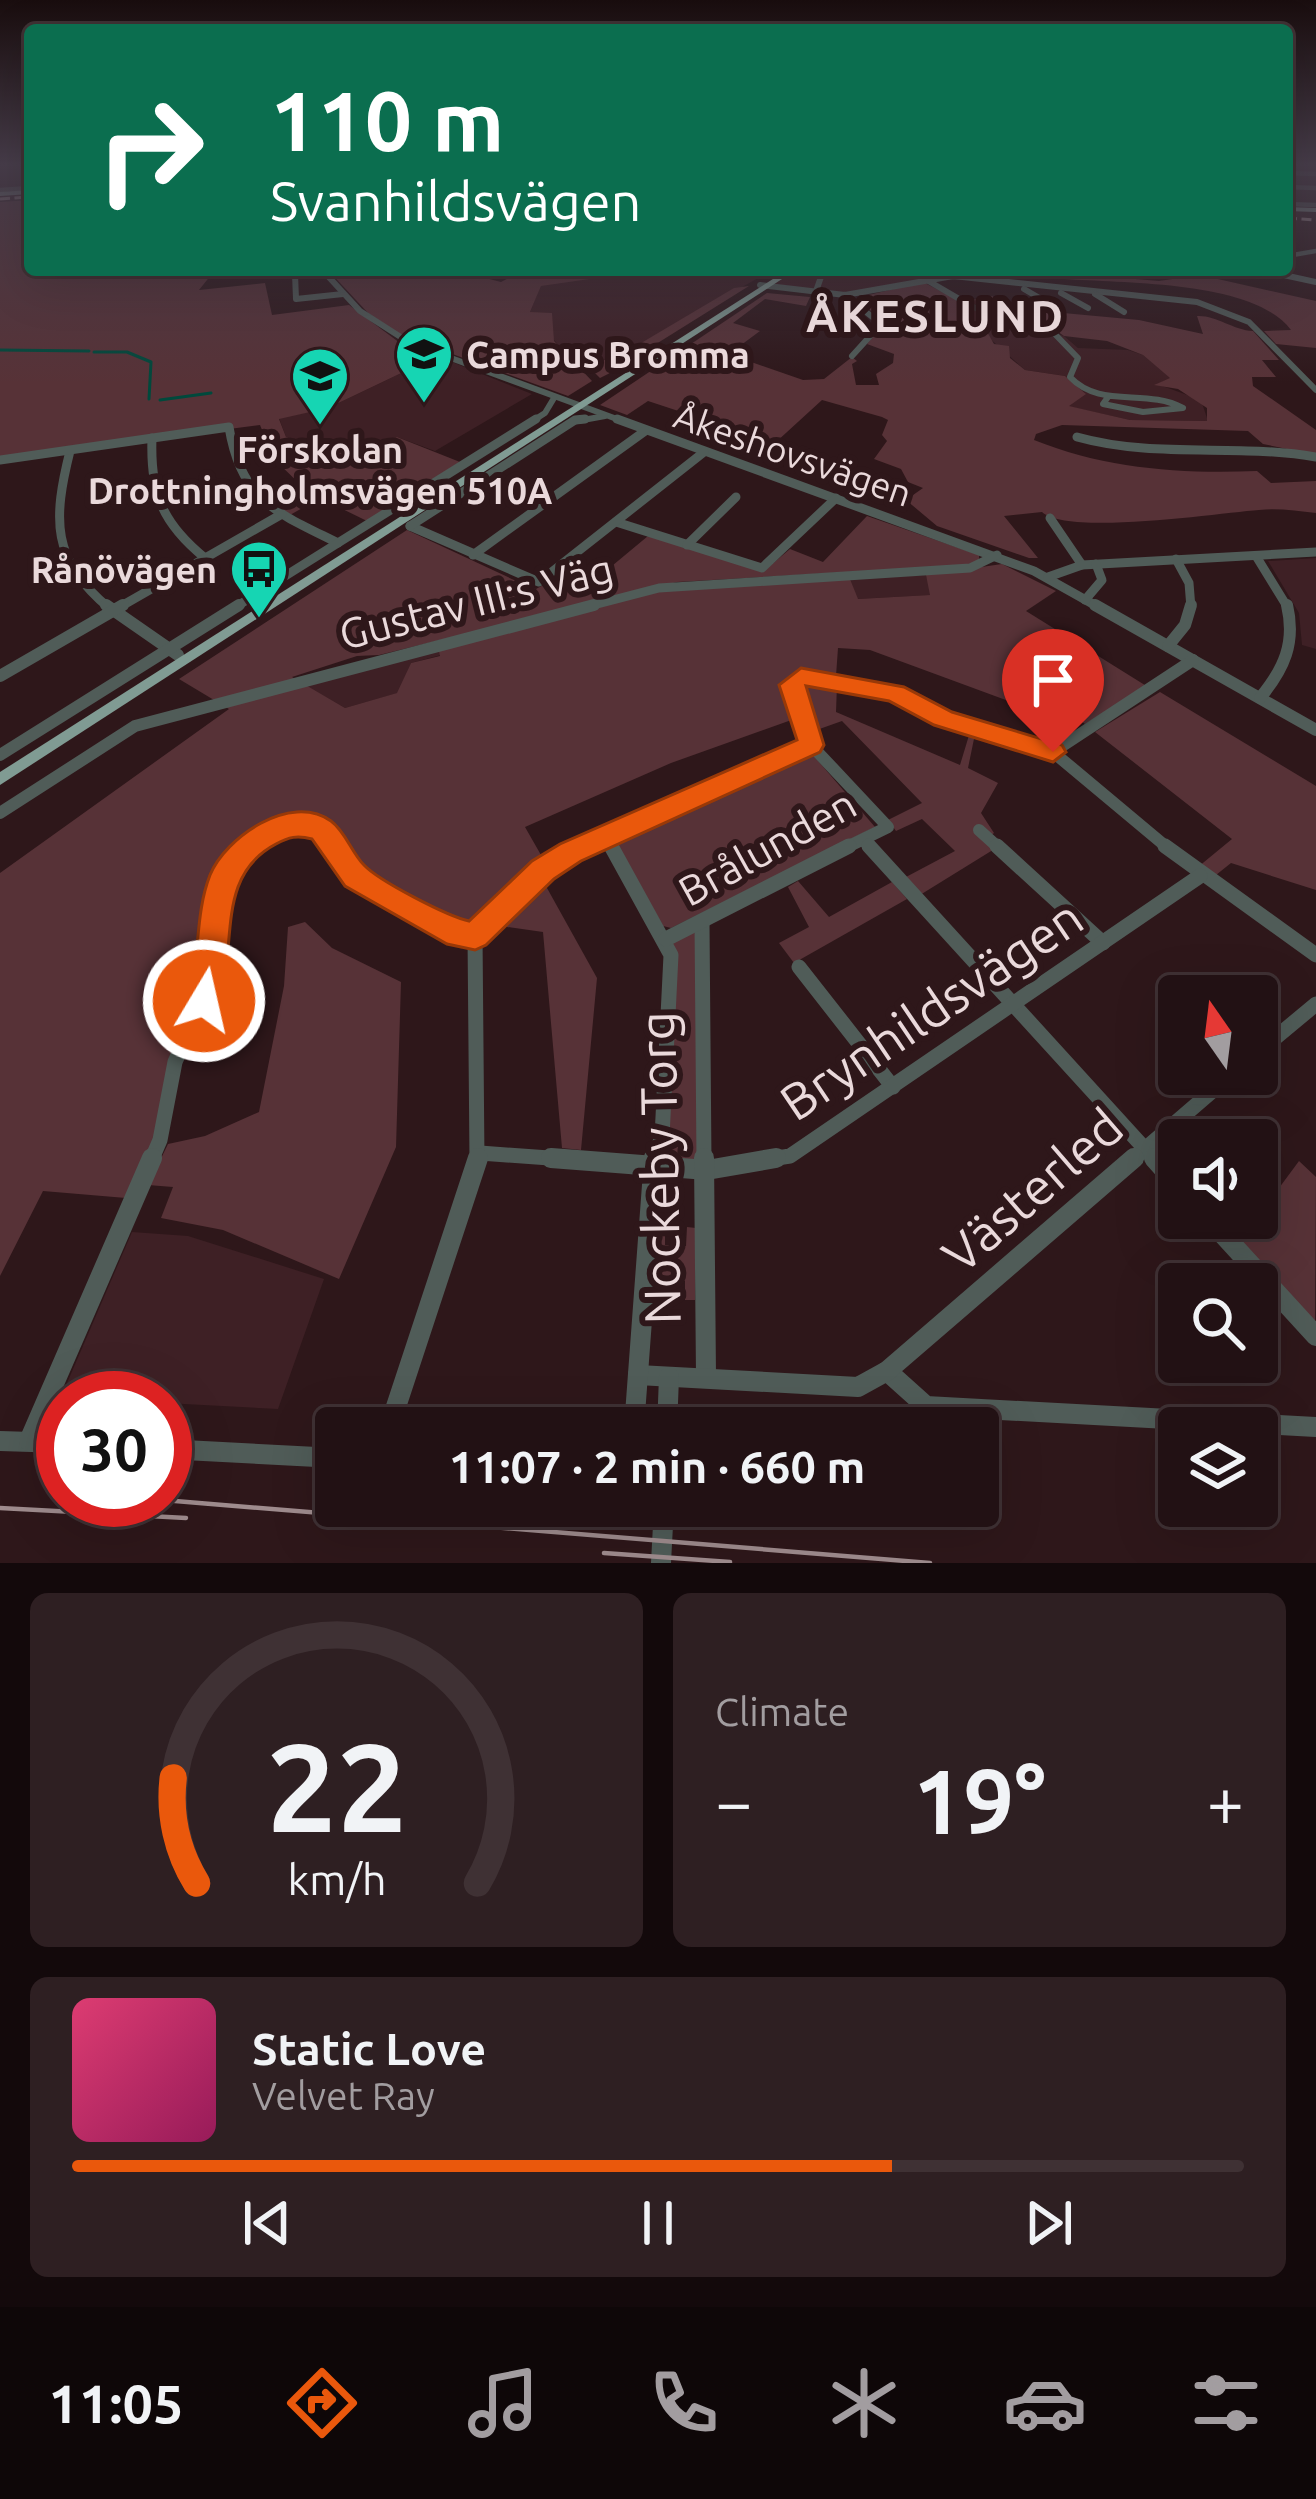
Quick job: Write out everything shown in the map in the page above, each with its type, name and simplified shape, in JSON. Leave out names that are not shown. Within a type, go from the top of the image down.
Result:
[{"type":"main road","points":[[0,768],[580,408],[779,276]]},
{"type":"main road","points":[[0,779],[177,654]]},
{"type":"street","points":[[295,276],[296,299],[343,294]]},
{"type":"street","name":"Åkeshovsvägen","points":[[327,276],[379,326],[440,355],[1048,577],[1316,730]]},
{"type":"street","points":[[815,294],[821,276]]},
{"type":"street","points":[[763,286],[844,295],[935,276]]},
{"type":"street","points":[[963,276],[1197,302],[1237,314],[1316,390]]},
{"type":"street","points":[[1004,276],[1004,284]]},
{"type":"street","points":[[923,279],[973,307],[1056,332],[1078,358],[1070,372],[1072,382],[1108,397],[1150,396],[1183,408],[1144,413],[1103,404],[1108,397]]},
{"type":"street","points":[[1023,289],[1053,306]]},
{"type":"street","points":[[1060,292],[1088,308]]},
{"type":"street","points":[[1095,292],[1124,312]]},
{"type":"street","points":[[844,295],[881,324],[852,356]]},
{"type":"street","points":[[406,373],[440,355]]},
{"type":"street","points":[[0,755],[177,654],[338,543],[545,412],[554,398]]},
{"type":"street","points":[[604,416],[575,420],[410,526],[539,582],[704,452]]},
{"type":"street","points":[[0,460],[229,428],[232,455],[244,486],[263,506],[338,543]]},
{"type":"street","points":[[473,555],[646,431]]},
{"type":"street","points":[[1077,437],[1136,454],[1273,447],[1316,457]]},
{"type":"street","points":[[152,438],[153,497],[172,529],[206,558]]},
{"type":"street","points":[[70,451],[57,515],[60,536],[79,579],[110,612],[177,654]]},
{"type":"street","points":[[687,545],[736,497]]},
{"type":"street","points":[[616,522],[762,568],[836,498]]},
{"type":"street","points":[[0,676],[282,514]]},
{"type":"street","points":[[1049,518],[1082,565]]},
{"type":"street","points":[[1048,577],[1082,565],[1316,552]]},
{"type":"street","name":"Gustav III:s Väg","points":[[0,812],[134,726],[330,672],[658,588],[970,568],[997,555]]},
{"type":"street","points":[[1256,556],[1282,588],[1294,627],[1285,668],[1260,698]]},
{"type":"street","points":[[1168,646],[1190,619],[1195,601],[1176,560]]},
{"type":"street","points":[[1085,600],[1102,580],[1096,564]]},
{"type":"street","points":[[1053,752],[1193,660]]},
{"type":"street","points":[[811,745],[791,685],[801,677],[895,693],[943,719],[1053,752],[1200,876],[1316,956]]},
{"type":"street","name":"Brålunden","points":[[811,745],[888,827],[666,939],[605,836],[811,745]]},
{"type":"street","points":[[29,1441],[160,1140],[175,1062],[212,977],[217,898],[226,872],[246,846],[283,827],[313,825],[327,836],[355,877],[458,934],[475,935],[543,870],[605,836]]},
{"type":"street","points":[[979,830],[1103,943]]},
{"type":"street","points":[[863,840],[1158,1163]]},
{"type":"street","name":"Brynhildsvägen","points":[[480,1153],[707,1170],[790,1156],[1200,876]]},
{"type":"street","name":"Nockeby Torg","points":[[638,1375],[706,1376],[702,922]]},
{"type":"street","points":[[396,1407],[480,1153],[475,935]]},
{"type":"street","name":"Nockeby Torg","points":[[636,1407],[650,1169],[662,1137],[671,955],[666,939]]},
{"type":"street","points":[[800,967],[893,1087]]},
{"type":"street","points":[[1278,1036],[1316,1004]]},
{"type":"street","name":"Västerled","points":[[887,1371],[1207,1095]]},
{"type":"street","points":[[1227,1239],[1316,1336]]},
{"type":"street","points":[[706,1376],[858,1387],[887,1371],[926,1406],[1316,1427]]},
{"type":"street","name":"Nockeby Torg","points":[[668,1407],[669,1377]]},
{"type":"street","points":[[0,1441],[36,1441]]},
{"type":"street","points":[[192,1450],[315,1457]]},
{"type":"street","points":[[661,1563],[663,1527]]},
{"type":"shaded area","points":[[0,237],[24,237],[24,276],[210,276],[199,290],[265,283],[272,315],[349,305],[404,346],[437,356],[328,408],[279,419],[286,437],[364,454],[397,437],[460,462],[367,521],[320,498],[290,515],[280,510],[309,493],[274,459],[260,425],[0,459]]},
{"type":"shaded area","points":[[334,276],[478,276],[501,282],[512,276],[610,276],[541,286],[530,312],[552,313],[554,341],[592,381],[568,396],[403,336],[369,314]]},
{"type":"shaded area","points":[[608,276],[762,276],[626,352],[579,369],[530,312],[541,285]]},
{"type":"shaded area","points":[[787,276],[935,276],[844,294],[775,284]]},
{"type":"shaded area","points":[[1204,276],[1316,301],[1316,348],[1276,344],[1264,331],[1291,330],[1272,313],[1215,292],[1052,278],[1159,281]]},
{"type":"shaded area","points":[[923,282],[971,307],[1014,321],[986,330],[994,344],[1009,346],[1010,358],[1025,370],[1065,376],[1086,394],[1069,406],[1130,420],[1207,421],[1207,408],[1178,389],[1154,385],[1170,378],[1143,355],[1107,341],[1064,336],[1051,327],[965,301],[992,296],[1009,307],[1023,304],[1031,310],[1139,320],[1203,334],[1197,316],[1204,316],[1253,331],[1279,360],[1262,360],[1276,377],[1252,377],[1253,386],[1316,430],[1316,455],[1263,444],[1248,431],[1062,425],[1036,434],[1034,440],[1089,458],[1144,467],[1257,471],[1271,483],[1316,481],[1316,513],[1266,509],[1112,523],[1057,519],[1042,512],[1004,516],[1038,558],[1029,558],[937,526],[906,500],[923,488],[908,482],[901,469],[874,459],[887,441],[882,435],[888,420],[882,417],[822,400],[775,443],[648,401],[627,415],[600,405],[767,293],[810,297],[806,306],[765,299],[733,323],[760,331],[733,351],[734,356],[803,380],[824,379],[852,357],[857,361],[852,364],[856,385],[879,385],[876,374],[893,363],[894,354],[867,344],[884,322],[856,298]]},
{"type":"shaded area","points":[[749,286],[600,378],[588,366],[626,352],[734,288]]},
{"type":"shaded area","points":[[1014,321],[1064,336],[1078,348],[1143,355],[1171,378],[1157,384],[1201,400],[1208,421],[1130,420],[1067,406],[1085,393],[1065,376],[1025,370],[986,335],[985,330]]},
{"type":"shaded area","name":"Campus Bromma","points":[[437,356],[532,394],[435,451],[397,437],[364,454],[286,437],[279,418],[328,408]]},
{"type":"shaded area","points":[[867,516],[979,555],[979,560],[967,565],[677,582],[379,655],[357,656],[292,677],[345,708],[397,693],[411,663],[440,656],[438,647],[660,591],[850,579],[858,599],[930,595],[926,575],[1002,564],[1056,591],[1026,611],[1148,687],[1085,724],[1045,695],[1022,706],[870,650],[838,648],[836,676],[801,673],[785,682],[797,718],[671,763],[525,827],[545,862],[476,926],[460,928],[360,875],[323,824],[292,820],[279,824],[220,871],[208,978],[154,1140],[126,1198],[43,1191],[0,1276],[0,873],[229,709],[179,679],[407,530],[527,586],[536,589],[547,583],[577,595],[648,536],[765,570],[790,549],[823,562]]},
{"type":"shaded area","points":[[1316,558],[1316,649],[1302,645],[1299,613],[1268,561]]},
{"type":"shaded area","points":[[926,575],[932,595],[857,599],[850,579]]},
{"type":"shaded area","points":[[438,647],[441,655],[411,663],[398,693],[345,708],[303,684]]},
{"type":"shaded area","points":[[803,683],[837,685],[836,712],[960,765],[970,732],[975,734],[968,768],[998,783],[981,813],[994,833],[985,840],[996,848],[920,895],[906,877],[955,851],[922,819],[896,831],[888,820],[922,803],[842,721],[811,732],[798,688]]},
{"type":"shaded area","points":[[1160,692],[1316,786],[1316,890],[1231,863],[1211,879],[1198,867],[1232,839],[1095,732]]},
{"type":"shaded area","points":[[806,754],[813,755],[875,827],[671,928],[663,926],[616,843]]},
{"type":"shaded area","points":[[542,879],[597,978],[581,1150],[562,1148],[543,932],[493,925]]},
{"type":"shaded area","points":[[798,881],[829,917],[892,882],[907,899],[794,963],[779,943],[809,927],[788,887]]},
{"type":"shaded area","points":[[305,922],[332,948],[401,982],[396,1147],[339,1279],[223,1230],[161,1218],[173,1187],[148,1185],[168,1144],[205,1136],[259,1112],[284,986],[288,927]]},
{"type":"shaded area","points":[[702,922],[707,1170],[650,1169],[662,1137],[666,939]]},
{"type":"shaded area","points":[[1299,1161],[1316,1177],[1315,1321],[1278,1281],[1278,1263],[1261,1263],[1239,1239],[1278,1239],[1278,1190]]},
{"type":"shaded area","points":[[656,1226],[665,1226],[665,1245],[686,1246],[687,1227],[696,1228],[695,1300],[685,1300],[685,1281],[663,1279],[661,1299],[653,1298]]},
{"type":"shaded area","points":[[132,1232],[188,1236],[324,1279],[278,1409],[192,1404],[192,1371],[72,1371]]},
{"type":"waterway","points":[[0,350],[89,351]]},
{"type":"waterway","points":[[94,352],[127,352],[151,362],[149,399]]},
{"type":"waterway","points":[[160,400],[211,393]]},
{"type":"tram line","points":[[192,1502],[930,1563]]},
{"type":"tram line","points":[[0,1508],[36,1510]]},
{"type":"tram line","points":[[604,1553],[730,1562]]},
{"type":"place","name":"Campus Bromma","points":[[424,405]]},
{"type":"place","name":"Förskolan Drottningholmsvägen 510A","points":[[320,427]]},
{"type":"place","name":"Rånövägen","points":[[259,620]]},
{"type":"district","name":"ÅKESLUND","points":[[936,315]]},
{"type":"route","points":[[204,1001],[212,977],[217,898],[226,872],[246,846],[283,827],[300,824],[321,829],[355,877],[458,934],[475,935],[543,870],[570,853],[811,745],[791,685],[801,677],[875,687],[973,730],[1053,752]]}]
